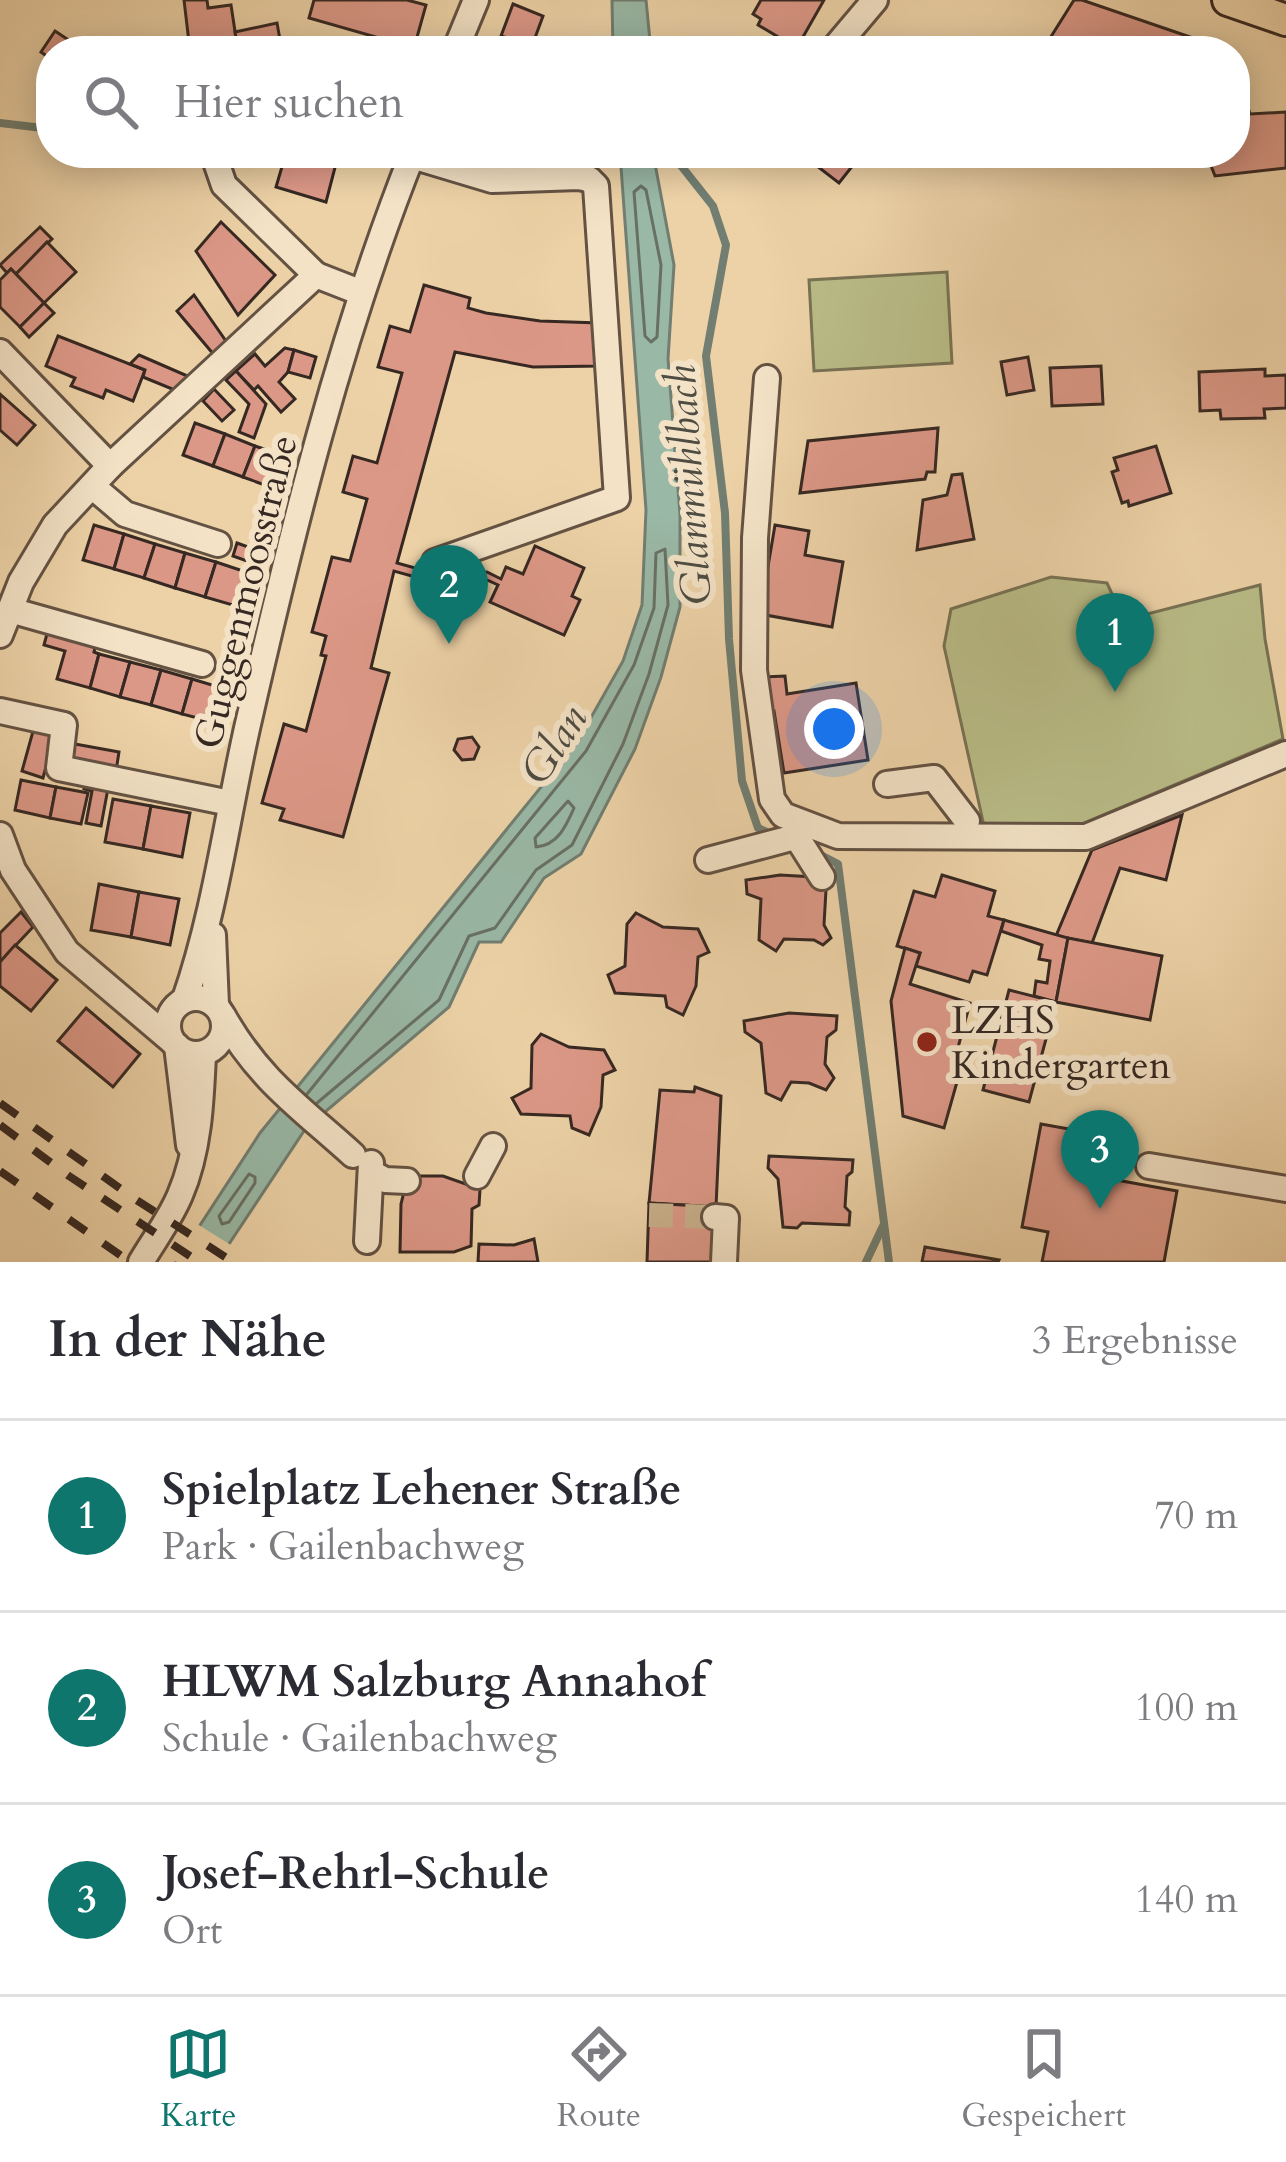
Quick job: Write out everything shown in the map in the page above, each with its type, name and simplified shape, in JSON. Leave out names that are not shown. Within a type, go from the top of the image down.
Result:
[{"type":"main road","points":[[1228,0],[1286,20]]},
{"type":"street","points":[[461,36],[476,0]]},
{"type":"street","points":[[845,36],[875,0]]},
{"type":"street","points":[[218,168],[224,185],[316,275],[362,293]]},
{"type":"street","name":"Guggenmoosstraße","points":[[191,1153],[168,1025],[213,912],[230,802],[278,594],[362,293],[407,168]]},
{"type":"street","name":"Guggenmoosstraße","points":[[435,562],[617,498],[596,186],[590,178],[492,180],[454,168]]},
{"type":"street","points":[[0,634],[21,582],[55,526],[110,466],[316,275]]},
{"type":"street","points":[[0,352],[110,466]]},
{"type":"street","points":[[767,377],[755,538],[754,670],[772,799],[803,847]]},
{"type":"street","points":[[92,486],[125,514],[218,544]]},
{"type":"street","points":[[10,610],[202,664]]},
{"type":"street","points":[[0,710],[64,725],[59,768],[230,802]]},
{"type":"street","points":[[708,860],[803,847],[838,836],[967,829],[1086,837],[1286,754]]},
{"type":"street","points":[[887,784],[934,778],[967,829]]},
{"type":"street","points":[[962,780],[967,829]]},
{"type":"street","points":[[0,835],[13,870],[68,952],[175,1044],[193,1054],[242,1049]]},
{"type":"street","name":"Guggenmoosstraße","points":[[141,1262],[178,1199],[199,1125],[205,1053],[222,1039],[213,912]]},
{"type":"street","points":[[130,1004],[179,1005],[200,997],[220,1010],[242,1049],[274,1088],[385,1180],[407,1181]]},
{"type":"street","points":[[476,1176],[493,1146]]},
{"type":"street","points":[[365,1164],[367,1241]]},
{"type":"street","points":[[1149,1166],[1286,1189]]},
{"type":"street","points":[[715,1217],[726,1218],[724,1262]]},
{"type":"green space","points":[[947,272],[952,363],[814,371],[809,280]]},
{"type":"green space","points":[[1051,577],[1107,583],[1124,620],[1260,585],[1283,739],[1082,824],[984,826],[944,646],[951,609]]},
{"type":"water","points":[[612,0],[646,0],[650,36],[613,36]]},
{"type":"water","points":[[621,168],[656,168],[674,265],[668,359],[680,515],[680,607],[635,749],[581,854],[544,878],[501,942],[479,942],[449,1007],[306,1128],[217,1262],[176,1262],[260,1133],[576,744],[623,661],[642,605],[646,510]]},
{"type":"pier","points":[[194,1222],[234,1247],[224,1262],[171,1259]]},
{"type":"building","points":[[184,0],[207,0],[208,8],[231,5],[236,36],[188,36]]},
{"type":"building","points":[[314,0],[407,0],[426,5],[417,36],[372,36],[309,18]]},
{"type":"building","points":[[761,0],[824,0],[804,36],[777,36],[758,25],[761,19],[753,14]]},
{"type":"building","points":[[1074,0],[1082,0],[1187,36],[1051,36]]},
{"type":"building","points":[[513,4],[543,16],[536,36],[501,36]]},
{"type":"building","points":[[277,23],[279,36],[236,36],[235,32]]},
{"type":"building","points":[[1286,112],[1286,168],[1215,176],[1212,168],[1250,168],[1250,114]]},
{"type":"building","points":[[282,168],[335,168],[326,202],[276,187]]},
{"type":"building","points":[[820,168],[851,168],[839,183]]},
{"type":"building","points":[[221,222],[275,275],[238,315],[196,251]]},
{"type":"building","points":[[40,227],[52,239],[16,274],[11,269],[7,273],[0,265]]},
{"type":"building","points":[[47,242],[76,272],[44,303],[16,274]]},
{"type":"building","points":[[11,269],[44,303],[20,327],[0,307],[0,280]]},
{"type":"building","points":[[424,285],[470,298],[468,308],[486,313],[599,323],[600,366],[533,367],[455,352],[397,563],[440,575],[487,572],[501,579],[506,567],[523,574],[535,546],[584,568],[572,596],[580,600],[564,635],[490,602],[498,585],[487,580],[437,583],[394,571],[371,668],[389,673],[343,837],[280,820],[284,809],[262,803],[284,724],[306,731],[326,656],[321,655],[326,636],[312,632],[332,557],[350,561],[367,499],[343,492],[353,456],[377,463],[402,373],[378,367],[390,326],[410,332]]},
{"type":"building","points":[[194,295],[228,344],[215,356],[177,311]]},
{"type":"building","points":[[44,303],[54,313],[29,337],[20,327]]},
{"type":"building","points":[[58,336],[145,370],[133,401],[106,390],[103,398],[71,386],[75,378],[46,366]]},
{"type":"building","points":[[285,348],[294,350],[288,372],[279,382],[295,399],[281,412],[258,386],[254,390],[236,371],[255,354],[265,366]]},
{"type":"building","points":[[294,350],[316,357],[310,378],[288,372]]},
{"type":"building","points":[[139,355],[192,378],[177,391],[143,377],[145,370],[130,364]]},
{"type":"building","points":[[1028,357],[1034,390],[1007,395],[1001,362]]},
{"type":"building","points":[[1101,366],[1103,404],[1052,406],[1050,368]]},
{"type":"building","points":[[1265,369],[1265,376],[1286,375],[1286,408],[1264,409],[1265,418],[1221,419],[1220,410],[1200,411],[1199,372]]},
{"type":"building","points":[[236,371],[266,404],[254,438],[239,432],[249,404],[226,380]]},
{"type":"building","points":[[214,389],[234,410],[222,421],[203,401]]},
{"type":"building","points":[[0,394],[35,425],[17,445],[0,430]]},
{"type":"building","points":[[195,423],[225,434],[213,466],[183,455]]},
{"type":"building","points":[[938,428],[935,472],[927,472],[925,479],[800,493],[808,441]]},
{"type":"building","points":[[225,434],[255,446],[243,477],[213,466]]},
{"type":"building","points":[[255,446],[285,456],[273,488],[243,477]]},
{"type":"building","points":[[1156,446],[1171,493],[1129,506],[1128,501],[1122,503],[1112,472],[1118,470],[1114,458]]},
{"type":"building","points":[[962,474],[974,539],[917,550],[923,500],[947,495],[952,475]]},
{"type":"building","points":[[94,525],[124,534],[114,569],[83,560]]},
{"type":"building","points":[[775,525],[809,531],[805,555],[843,562],[832,627],[760,614]]},
{"type":"building","points":[[124,534],[155,544],[144,578],[114,569]]},
{"type":"building","points":[[237,543],[262,552],[258,565],[233,556]]},
{"type":"building","points":[[155,544],[185,553],[175,588],[144,578]]},
{"type":"building","points":[[185,553],[216,562],[205,597],[175,588]]},
{"type":"building","points":[[216,562],[246,572],[236,606],[205,597]]},
{"type":"building","points":[[49,626],[97,639],[94,652],[99,654],[90,688],[57,679],[65,651],[44,645]]},
{"type":"building","points":[[99,654],[130,662],[120,697],[90,688]]},
{"type":"building","points":[[130,662],[161,670],[151,705],[120,697]]},
{"type":"building","points":[[161,670],[192,679],[182,714],[151,705]]},
{"type":"building","points":[[785,676],[787,694],[856,683],[868,760],[784,773],[774,711],[766,711],[763,677]]},
{"type":"building","points":[[192,679],[222,688],[213,722],[182,714]]},
{"type":"building","points":[[35,724],[56,729],[43,778],[22,771]]},
{"type":"building","points":[[472,737],[479,747],[474,759],[462,760],[454,750],[458,739]]},
{"type":"building","points":[[75,744],[119,752],[116,771],[71,763]]},
{"type":"building","points":[[86,779],[109,783],[101,826],[86,823],[92,791],[84,789]]},
{"type":"building","points":[[21,780],[56,787],[50,818],[15,810]]},
{"type":"building","points":[[56,787],[88,793],[81,824],[50,818]]},
{"type":"building","points":[[113,799],[151,806],[143,849],[105,842]]},
{"type":"building","points":[[151,806],[190,813],[182,857],[143,849]]},
{"type":"building","points":[[1182,815],[1166,880],[1120,868],[1092,943],[1056,936],[1092,850]]},
{"type":"building","points":[[780,875],[832,878],[826,890],[824,925],[831,938],[823,945],[784,939],[776,951],[759,940],[761,899],[747,894],[746,880]]},
{"type":"building","points":[[942,875],[995,891],[988,916],[1004,920],[987,975],[973,971],[969,982],[916,966],[920,953],[897,946],[914,891],[935,897]]},
{"type":"building","points":[[99,884],[139,892],[131,937],[91,930]]},
{"type":"building","points":[[139,892],[179,899],[170,945],[131,937]]},
{"type":"building","points":[[21,912],[33,927],[0,962],[0,933]]},
{"type":"building","points":[[636,913],[663,927],[698,929],[709,952],[698,957],[696,986],[683,1015],[667,1007],[665,996],[615,993],[608,975],[625,966],[627,924]]},
{"type":"building","points":[[1004,920],[1068,938],[1056,1002],[1034,996],[1036,981],[1047,983],[1050,961],[1039,959],[1042,945],[1001,931]]},
{"type":"building","points":[[1068,938],[1162,956],[1150,1020],[1056,1002]]},
{"type":"building","points":[[15,945],[57,980],[31,1011],[0,986],[0,962]]},
{"type":"building","name":"LZHS Kindergarten","points":[[905,948],[920,953],[910,984],[970,1003],[949,1081],[957,1082],[944,1128],[903,1116],[891,1001]]},
{"type":"building","points":[[1009,990],[1056,1002],[1029,1102],[983,1090]]},
{"type":"building","points":[[86,1008],[140,1054],[113,1087],[58,1041]]},
{"type":"building","points":[[789,1013],[837,1016],[836,1030],[827,1037],[825,1064],[834,1078],[826,1090],[791,1082],[781,1100],[766,1093],[761,1043],[745,1032],[744,1021]]},
{"type":"building","points":[[541,1034],[569,1047],[604,1050],[615,1070],[603,1075],[601,1107],[589,1135],[572,1128],[570,1116],[521,1114],[512,1098],[531,1088],[532,1045]]},
{"type":"building","points":[[695,1087],[721,1096],[716,1207],[649,1203],[660,1090],[694,1092]]},
{"type":"building","points":[[1041,1124],[1130,1140],[1122,1181],[1177,1191],[1164,1262],[1042,1262],[1048,1232],[1022,1227]]},
{"type":"building","points":[[769,1156],[853,1160],[845,1207],[850,1212],[849,1225],[783,1227],[778,1179],[768,1168]]},
{"type":"building","points":[[408,1176],[443,1176],[480,1189],[479,1205],[472,1209],[471,1246],[454,1252],[400,1252],[401,1204]]},
{"type":"building","points":[[649,1203],[716,1207],[713,1262],[647,1262]]},
{"type":"building","points":[[534,1239],[538,1262],[478,1262],[479,1244],[514,1245]]},
{"type":"building","points":[[925,1247],[999,1260],[922,1262]]},
{"type":"waterway","points":[[0,123],[36,127]]},
{"type":"waterway","name":"Glanmühlbach","points":[[683,168],[713,206],[726,245],[706,356],[725,513],[729,639],[742,781],[758,828],[771,834]]},
{"type":"waterway","points":[[813,851],[838,864],[889,1262]]},
{"type":"waterway","points":[[866,1262],[883,1226]]},
{"type":"tunnel","points":[[649,1215],[715,1217]]},
{"type":"railway","points":[[0,1103],[233,1262]]},
{"type":"railway","points":[[0,1125],[199,1262]]},
{"type":"railway","points":[[0,1171],[130,1262]]},
{"type":"place","name":"HLWM Salzburg Annahof","points":[[449,644]]},
{"type":"place","name":"Spielplatz Lehener Straße","points":[[1115,692]]},
{"type":"place","name":"LZHS Kindergarten","points":[[927,1042]]},
{"type":"place","name":"Josef-Rehrl-Schule","points":[[1100,1209]]},
{"type":"water label","name":"Glan","points":[[554,745]]}]
